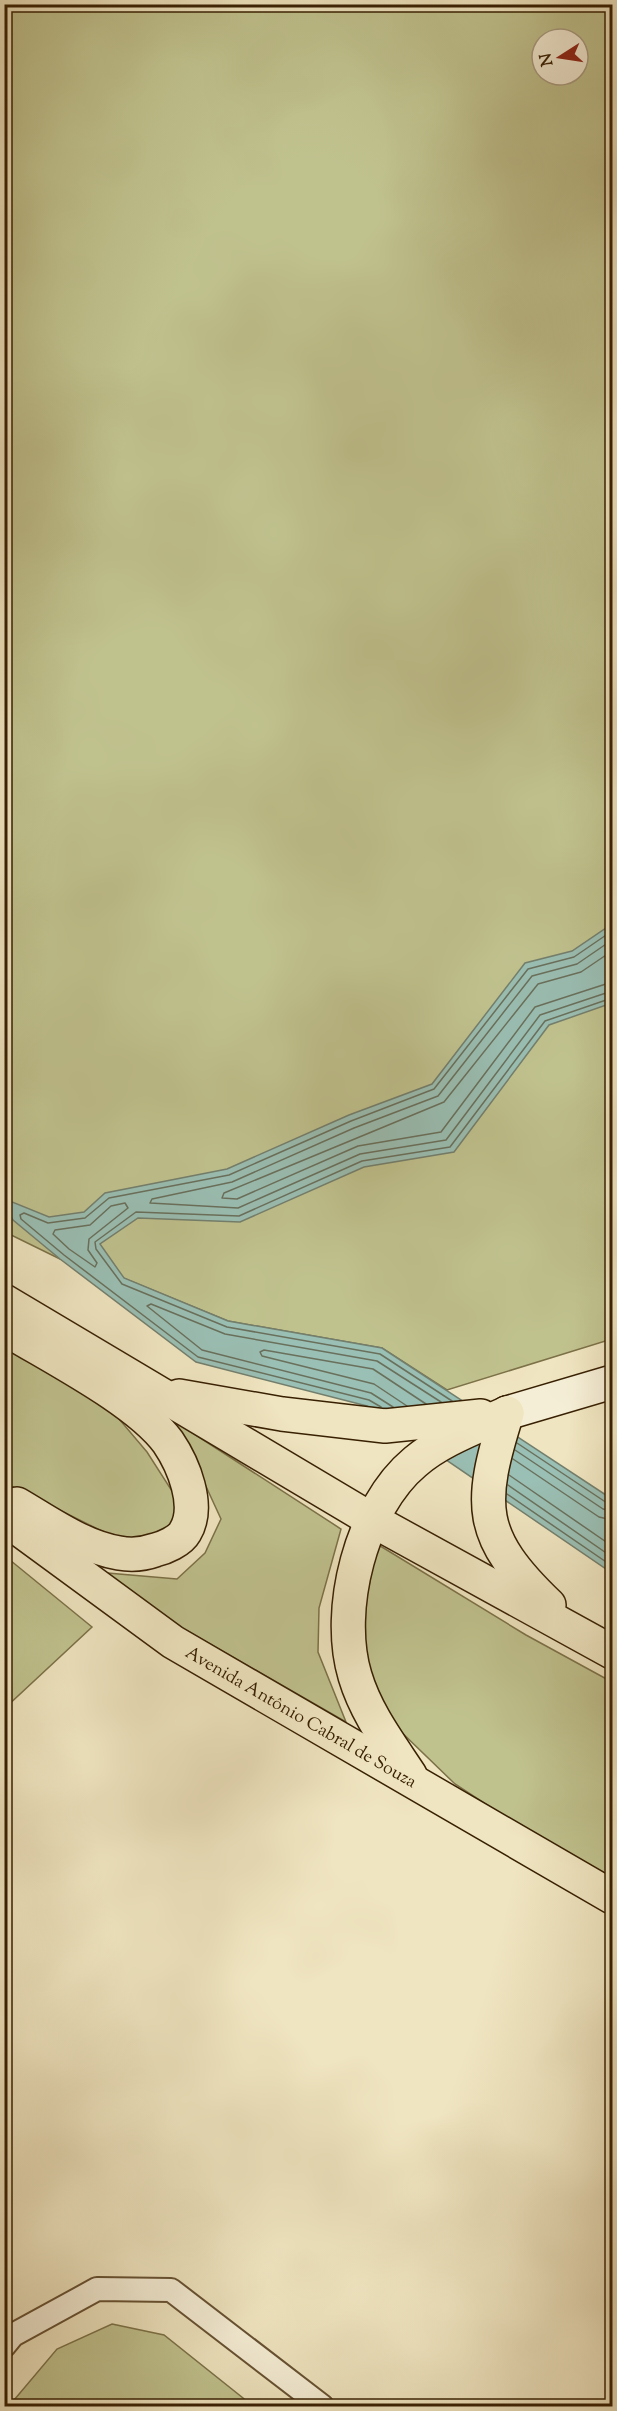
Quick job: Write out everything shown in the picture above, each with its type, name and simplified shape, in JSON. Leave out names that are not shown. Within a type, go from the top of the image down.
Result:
[{"type":"highway","points":[[4,1301],[372,1520],[612,1652]]},
{"type":"highway","points":[[4,1328],[141,1413],[168,1443],[185,1477],[192,1504],[185,1533],[166,1547],[145,1553],[119,1554],[84,1543],[4,1498]]},
{"type":"highway","points":[[159,1393],[282,1414],[385,1426],[507,1413]]},
{"type":"highway","points":[[414,1781],[372,1718],[355,1674],[349,1628],[352,1577],[372,1520],[390,1492],[414,1462],[507,1413]]},
{"type":"highway","points":[[507,1413],[492,1460],[487,1499],[490,1523],[501,1552],[519,1577],[578,1633]]},
{"type":"highway","name":"Avenida Antônio Cabral de Souza","points":[[4,1518],[172,1642],[612,1897]]},
{"type":"main road","points":[[507,1413],[612,1382]]},
{"type":"lane","points":[[4,2346],[13,2335],[97,2289],[171,2290],[322,2406]]},
{"type":"green space","points":[[4,5],[612,5],[612,1339],[447,1390],[382,1348],[228,1321],[123,1278],[60,1259],[5,1232]]},
{"type":"green space","points":[[4,1343],[114,1413],[147,1452],[181,1505],[174,1527],[132,1546],[5,1483]]},
{"type":"green space","points":[[154,1408],[341,1529],[319,1608],[318,1652],[346,1722],[144,1606],[107,1573],[177,1579],[205,1553],[221,1519],[197,1467]]},
{"type":"green space","points":[[377,1544],[526,1635],[612,1682],[612,1881],[536,1837],[455,1784],[393,1724],[365,1665],[364,1612]]},
{"type":"green space","points":[[5,1556],[92,1627],[5,1708]]},
{"type":"green space","points":[[112,2324],[164,2335],[253,2406],[9,2406],[57,2349]]},
{"type":"water","points":[[612,924],[612,1003],[549,1025],[454,1152],[364,1167],[240,1222],[138,1218],[100,1244],[124,1278],[228,1321],[382,1348],[612,1499],[612,1573],[367,1406],[196,1362],[60,1259],[13,1220],[5,1206],[5,1199],[49,1217],[84,1212],[105,1193],[227,1169],[349,1115],[432,1084],[525,963],[572,951]]}]
